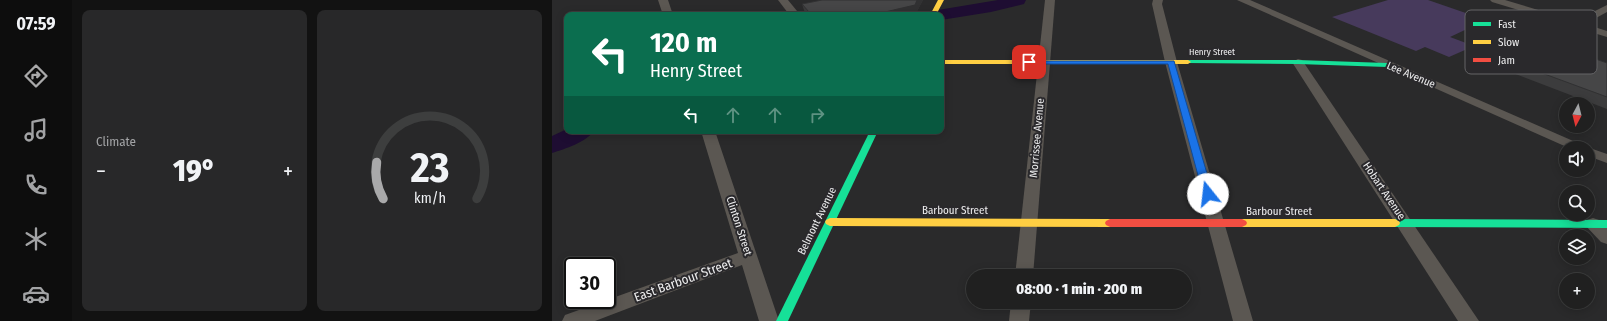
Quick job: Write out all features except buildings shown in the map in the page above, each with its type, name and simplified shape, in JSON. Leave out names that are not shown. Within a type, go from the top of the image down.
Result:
[{"type":"street","points":[[663,0],[667,12]]},
{"type":"street","points":[[783,0],[792,12]]},
{"type":"street","name":"Morrissee Avenue","points":[[1025,269],[1050,0]]},
{"type":"street","points":[[1158,0],[1157,4],[1171,62],[1243,321]]},
{"type":"street","name":"Lee Avenue","points":[[1242,0],[1387,65],[1565,141]]},
{"type":"street","points":[[1495,0],[1527,10]]},
{"type":"street","points":[[935,12],[941,1]]},
{"type":"street","points":[[1597,13],[1607,8]]},
{"type":"street","points":[[1597,31],[1607,34]]},
{"type":"street","name":"Henry Street","points":[[944,62],[1298,62],[1387,65]]},
{"type":"street","name":"Hobart Avenue","points":[[1298,62],[1469,321]]},
{"type":"street","name":"Clinton Street","points":[[709,134],[769,321]]},
{"type":"street","name":"Belmont Avenue","points":[[782,321],[873,134]]},
{"type":"street","points":[[1595,154],[1607,159]]},
{"type":"street","name":"Barbour Street","points":[[830,222],[1600,224]]},
{"type":"street","points":[[1600,224],[1607,238]]},
{"type":"street","name":"East Barbour Street","points":[[572,321],[748,256]]},
{"type":"street","points":[[1019,321],[1020,309]]},
{"type":"shaded area","points":[[1388,0],[1428,0],[1465,13],[1465,30],[1450,37],[1465,43],[1465,50],[1449,57],[1425,47],[1416,51],[1332,17]]},
{"type":"waterway","points":[[944,14],[991,7],[1018,0]]},
{"type":"waterway","points":[[552,145],[576,134]]},
{"type":"traffic: fast","points":[[1188,62],[1298,62],[1387,65]]},
{"type":"traffic: fast","points":[[782,321],[873,134]]},
{"type":"traffic: fast","points":[[1395,223],[1607,224]]},
{"type":"traffic: slow","points":[[935,12],[941,0]]},
{"type":"traffic: slow","points":[[944,62],[1188,62]]},
{"type":"traffic: slow","points":[[830,222],[1110,223]]},
{"type":"traffic: slow","points":[[1242,223],[1395,223]]},
{"type":"traffic: jam","points":[[1110,223],[1242,223]]},
{"type":"route","points":[[1029,62],[1171,62],[1208,194]]}]
